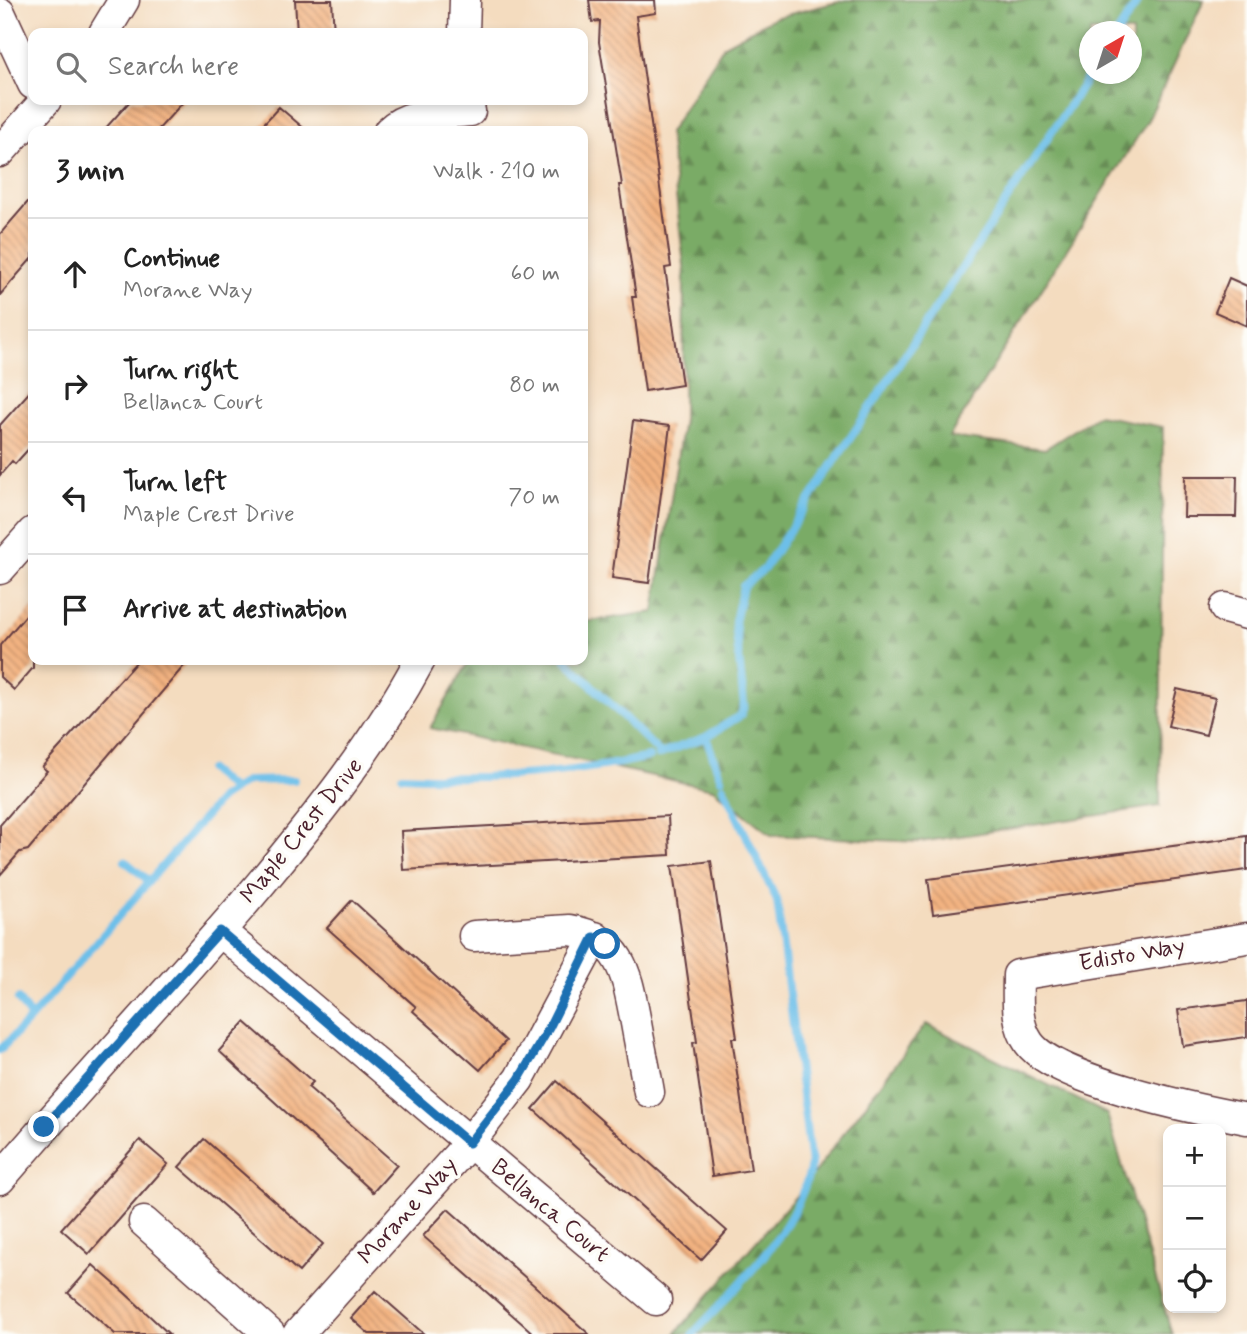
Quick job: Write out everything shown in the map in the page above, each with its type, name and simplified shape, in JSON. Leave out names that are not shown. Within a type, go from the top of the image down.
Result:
[{"type":"street","points":[[107,28],[124,0]]},
{"type":"street","points":[[464,28],[465,0]]},
{"type":"street","points":[[0,13],[28,70]]},
{"type":"street","points":[[0,152],[35,105]]},
{"type":"street","points":[[394,126],[410,117],[471,114]]},
{"type":"street","points":[[0,569],[28,538]]},
{"type":"street","name":"Maple Crest Drive","points":[[0,1179],[220,931],[328,803],[370,744],[418,665]]},
{"type":"street","points":[[474,936],[570,930],[594,937],[605,944],[626,973],[649,1092]]},
{"type":"street","name":"Bellanca Court","points":[[220,931],[656,1300]]},
{"type":"street","name":"Morane Way","points":[[298,1334],[469,1143],[519,1079],[549,1028],[594,937]]},
{"type":"street","name":"Edisto Way","points":[[1247,938],[1018,975],[1021,1028],[1031,1046],[1068,1071],[1196,1109],[1247,1119]]},
{"type":"street","points":[[144,1222],[270,1334]]},
{"type":"green space","points":[[846,0],[1204,0],[1148,120],[949,437],[1045,449],[1098,415],[1163,427],[1160,806],[920,842],[771,835],[713,789],[430,728],[467,665],[588,665],[588,621],[654,612],[683,420],[684,266],[669,133],[724,45],[774,18]]},
{"type":"green space","points":[[926,1024],[1107,1114],[1163,1304],[1163,1313],[1166,1313],[1172,1334],[675,1334],[798,1194]]},
{"type":"building","points":[[295,0],[332,0],[334,28],[297,28]]},
{"type":"building","points":[[589,0],[655,0],[656,13],[636,16],[671,267],[665,268],[682,385],[645,391],[632,297],[636,297],[619,185],[622,185],[599,42],[600,21],[592,22]]},
{"type":"building","points":[[126,105],[180,105],[162,126],[108,126]]},
{"type":"building","points":[[279,107],[301,126],[262,126]]},
{"type":"building","points":[[28,202],[28,263],[0,295],[0,234]]},
{"type":"building","points":[[1229,278],[1247,286],[1247,326],[1215,312]]},
{"type":"building","points":[[28,394],[28,450],[15,464],[12,461],[0,475],[0,425]]},
{"type":"building","points":[[633,421],[670,426],[649,583],[612,578]]},
{"type":"building","points":[[1185,476],[1237,476],[1236,517],[1184,517]]},
{"type":"building","points":[[28,613],[28,665],[33,665],[33,668],[14,690],[0,677],[0,645]]},
{"type":"building","points":[[134,665],[185,665],[28,850],[20,852],[0,875],[0,825],[47,771],[42,767]]},
{"type":"building","points":[[1177,689],[1215,698],[1206,735],[1168,726]]},
{"type":"building","points":[[668,816],[670,855],[403,870],[401,831]]},
{"type":"building","points":[[1247,836],[1247,870],[933,914],[928,879]]},
{"type":"building","points":[[711,861],[737,1038],[732,1038],[751,1170],[712,1176],[693,1043],[697,1042],[672,866]]},
{"type":"building","points":[[352,900],[506,1041],[480,1070],[413,1011],[416,1007],[327,928]]},
{"type":"building","points":[[1247,1001],[1247,1037],[1183,1046],[1178,1010]]},
{"type":"building","points":[[245,1022],[313,1082],[308,1087],[397,1165],[373,1192],[219,1051]]},
{"type":"building","points":[[557,1081],[727,1231],[701,1260],[533,1109]]},
{"type":"building","points":[[204,1139],[323,1244],[299,1272],[179,1167]]},
{"type":"building","points":[[140,1140],[168,1164],[89,1254],[61,1229]]},
{"type":"building","points":[[448,1209],[589,1334],[534,1334],[423,1236]]},
{"type":"building","points":[[93,1265],[169,1334],[115,1334],[68,1293]]},
{"type":"building","points":[[375,1291],[424,1334],[369,1334],[351,1318]]},
{"type":"waterway","points":[[1125,21],[1139,0]]},
{"type":"waterway","points":[[658,755],[706,737],[741,715],[744,705],[735,622],[743,586],[764,569],[1083,84]]},
{"type":"waterway","points":[[571,665],[661,754]]},
{"type":"waterway","points":[[706,737],[721,779]]},
{"type":"waterway","points":[[402,776],[526,775],[649,757]]},
{"type":"waterway","points":[[209,770],[232,789]]},
{"type":"waterway","points":[[0,1050],[31,1018],[221,798],[247,781],[294,780]]},
{"type":"waterway","points":[[693,1334],[747,1276],[779,1235],[804,1190],[811,1165],[777,901],[723,787]]},
{"type":"waterway","points":[[125,861],[149,881]]},
{"type":"waterway","points":[[18,999],[31,1018]]},
{"type":"route","points":[[44,1127],[220,931],[469,1143],[519,1079],[549,1028],[594,937],[605,944]]}]
